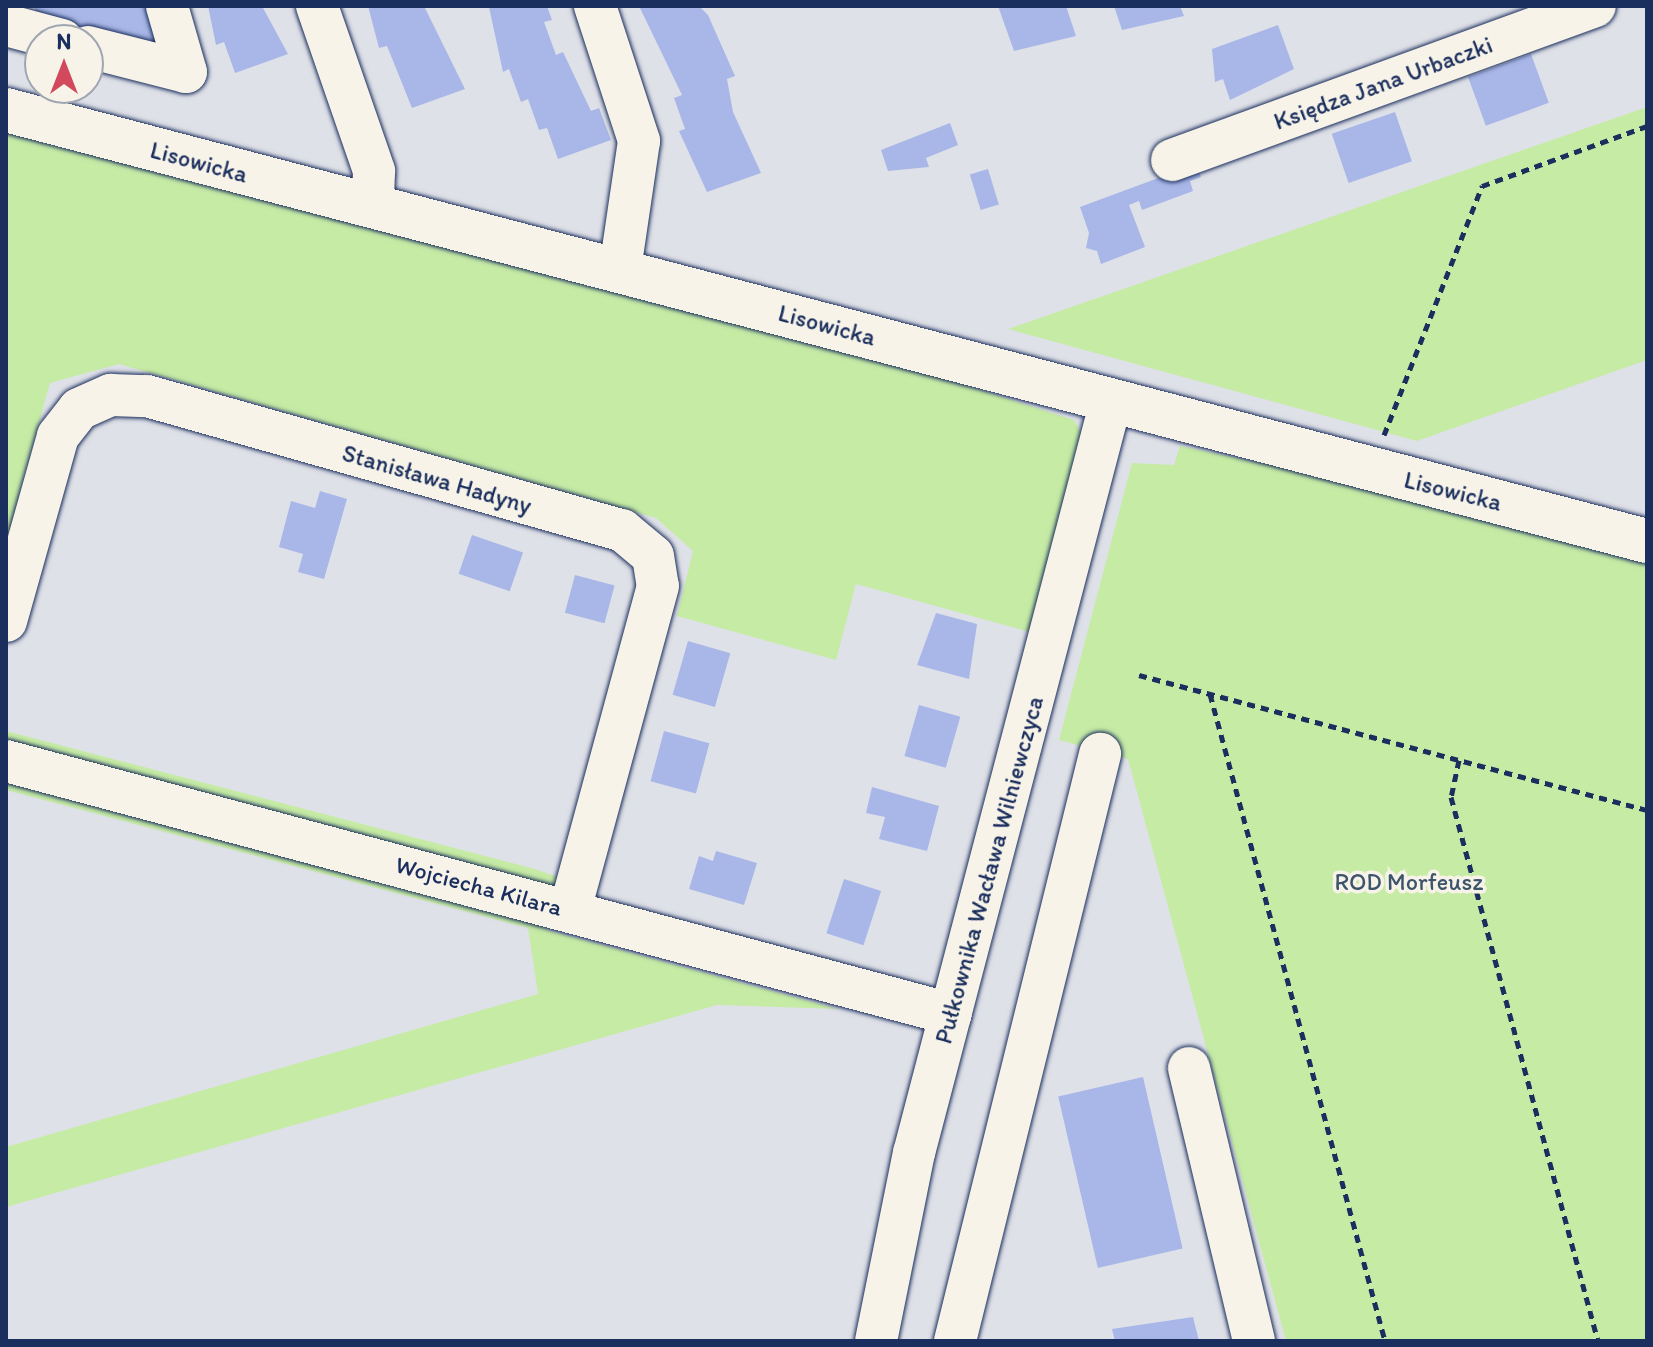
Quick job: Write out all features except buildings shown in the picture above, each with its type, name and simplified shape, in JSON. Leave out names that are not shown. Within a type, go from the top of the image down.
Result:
[{"type":"main road","name":"Lisowicka","points":[[6,110],[1647,541]]},
{"type":"street","points":[[104,51],[186,72],[167,6]]},
{"type":"street","points":[[317,6],[374,171],[373,207]]},
{"type":"street","points":[[595,6],[641,159],[620,270]]},
{"type":"street","name":"Księdza Jana Urbaczki","points":[[1172,160],[1595,6]]},
{"type":"street","name":"Stanisława Hadyny","points":[[6,621],[58,436],[79,409],[111,395],[147,396],[622,530],[653,556],[658,586],[570,910]]},
{"type":"street","name":"Pułkownika Wacława Wilniewczyca","points":[[876,1341],[888,1264],[1111,401]]},
{"type":"street","points":[[955,1341],[1100,754]]},
{"type":"street","name":"Wojciecha Kilara","points":[[6,761],[951,1014]]},
{"type":"street","points":[[1189,1068],[1254,1341]]},
{"type":"path","points":[[1373,470],[1472,199],[1482,186],[1547,158],[1647,126]]},
{"type":"path","points":[[1139,675],[1647,810]]},
{"type":"path","points":[[1210,694],[1385,1341]]},
{"type":"path","points":[[1459,760],[1451,797],[1598,1341]]},
{"type":"green space","points":[[1647,107],[1647,360],[1417,441],[1008,329]]},
{"type":"green space","points":[[6,131],[884,359],[1074,420],[1086,441],[1033,633],[856,584],[836,660],[677,616],[693,551],[656,518],[119,364],[50,383],[6,543]]},
{"type":"green space","name":"ROD Morfeusz","points":[[1180,446],[1362,484],[1647,560],[1647,1341],[1286,1341],[1128,759],[1059,740],[1132,463],[1174,465]]},
{"type":"green space","points":[[6,731],[535,869],[583,886],[547,930],[838,1009],[717,1005],[6,1207],[6,1147],[538,994],[528,928],[6,790]]}]
